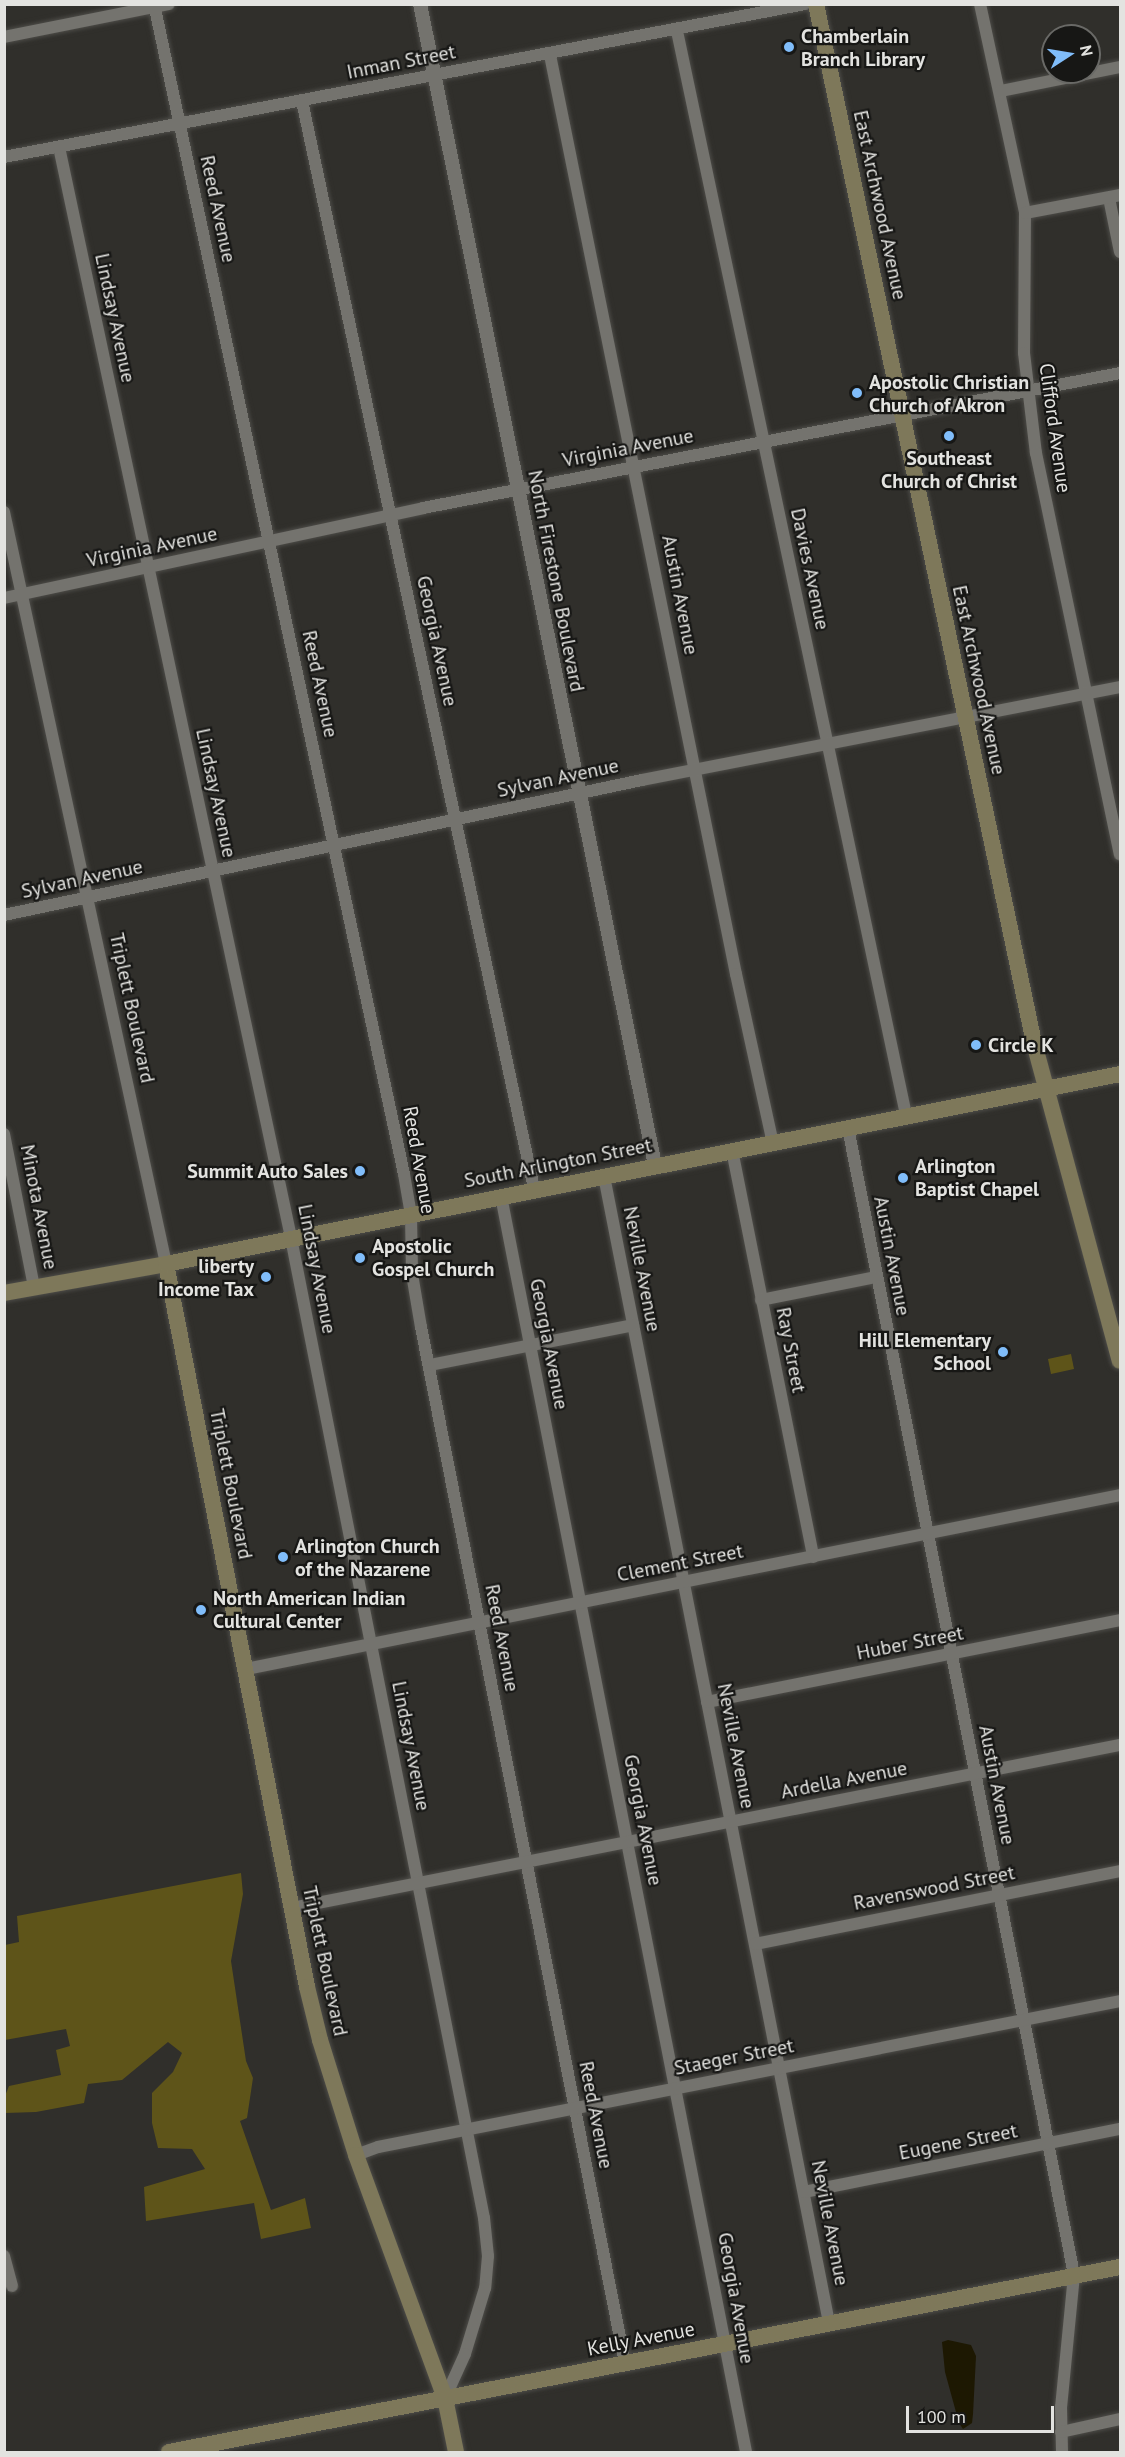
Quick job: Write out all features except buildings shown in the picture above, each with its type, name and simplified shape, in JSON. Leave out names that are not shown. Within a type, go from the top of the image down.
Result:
[{"type":"main road","name":"East Archwood Avenue","points":[[816,4],[1045,1089],[1120,1361]]},
{"type":"main road","name":"South Arlington Street","points":[[4,1293],[166,1264],[1120,1074]]},
{"type":"main road","name":"Triplett Boulevard","points":[[166,1264],[320,2040],[356,2155],[445,2398],[456,2452]]},
{"type":"main road","name":"Kelly Avenue","points":[[169,2452],[1120,2267]]},
{"type":"street","points":[[4,37],[169,4]]},
{"type":"street","name":"North Firestone Boulevard","points":[[420,4],[655,1165]]},
{"type":"street","name":"Inman Street","points":[[4,157],[677,31],[805,4]]},
{"type":"street","name":"Clifford Avenue","points":[[980,4],[1001,91],[1025,213],[1024,338],[1027,391],[1036,453],[1120,854]]},
{"type":"street","name":"Reed Avenue","points":[[154,6],[411,1215],[414,1289],[625,2363]]},
{"type":"street","name":"Davies Avenue","points":[[677,31],[906,1115]]},
{"type":"street","name":"Austin Avenue","points":[[550,55],[773,1143]]},
{"type":"street","points":[[1001,91],[1120,67]]},
{"type":"street","name":"Georgia Avenue","points":[[302,101],[534,1189]]},
{"type":"street","name":"Lindsay Avenue","points":[[59,147],[291,1238],[487,2241],[488,2264],[478,2313],[445,2398]]},
{"type":"street","points":[[1025,213],[1115,196],[1120,252]]},
{"type":"street","name":"Virginia Avenue","points":[[4,598],[518,489],[1120,373]]},
{"type":"street","name":"Triplett Boulevard","points":[[4,512],[166,1264]]},
{"type":"street","name":"Sylvan Avenue","points":[[4,915],[455,818],[1120,687]]},
{"type":"street","name":"Austin Avenue","points":[[848,1128],[1074,2275],[1061,2432],[1062,2452]]},
{"type":"street","name":"Minota Avenue","points":[[4,1134],[34,1287]]},
{"type":"street","name":"Ray Street","points":[[732,1150],[813,1557]]},
{"type":"street","name":"Neville Avenue","points":[[604,1176],[830,2324]]},
{"type":"street","name":"Georgia Avenue","points":[[501,1196],[746,2452]]},
{"type":"street","points":[[761,1299],[876,1277]]},
{"type":"street","points":[[430,1365],[633,1325]]},
{"type":"street","name":"Clement Street","points":[[246,1669],[1120,1496]]},
{"type":"street","name":"Huber Street","points":[[707,1702],[1120,1620]]},
{"type":"street","name":"Ardella Avenue","points":[[292,1908],[628,1844],[1120,1745]]},
{"type":"street","name":"Ravenswood Street","points":[[755,1944],[1120,1871]]},
{"type":"street","name":"Staeger Street","points":[[356,2155],[378,2147],[1120,2001]]},
{"type":"street","name":"Eugene Street","points":[[804,2192],[1120,2129]]},
{"type":"street","points":[[4,2256],[12,2286]]},
{"type":"street","points":[[1061,2432],[1120,2419]]},
{"type":"shaded area","points":[[1071,1354],[1074,1369],[1051,1374],[1048,1359]]},
{"type":"shaded area","points":[[241,1873],[243,1894],[231,1961],[246,2061],[253,2078],[247,2118],[240,2121],[271,2210],[305,2198],[311,2228],[261,2239],[254,2203],[146,2221],[144,2187],[205,2169],[192,2149],[158,2148],[152,2123],[152,2093],[173,2072],[182,2053],[168,2042],[122,2080],[88,2084],[84,2103],[36,2112],[5,2113],[5,2096],[9,2086],[61,2075],[56,2050],[70,2046],[66,2029],[5,2040],[5,1945],[19,1942],[17,1916]]},
{"type":"shaded area","points":[[948,2340],[971,2345],[976,2356],[972,2423],[963,2429],[959,2423],[945,2372],[942,2342]]},
{"type":"place","name":"Chamberlain Branch Library","points":[[789,47]]},
{"type":"place","name":"Apostolic Christian Church of Akron","points":[[857,393]]},
{"type":"place","name":"Southeast Church of Christ","points":[[949,436]]},
{"type":"place","name":"Circle K","points":[[976,1045]]},
{"type":"place","name":"Summit Auto Sales","points":[[360,1171]]},
{"type":"place","name":"Arlington Baptist Chapel","points":[[903,1178]]},
{"type":"place","name":"Apostolic Gospel Church","points":[[360,1258]]},
{"type":"place","name":"liberty Income Tax","points":[[266,1277]]},
{"type":"place","name":"Hill Elementary School","points":[[1003,1352]]},
{"type":"place","name":"Arlington Church of the Nazarene","points":[[283,1557]]},
{"type":"place","name":"North American Indian Cultural Center","points":[[201,1610]]}]
